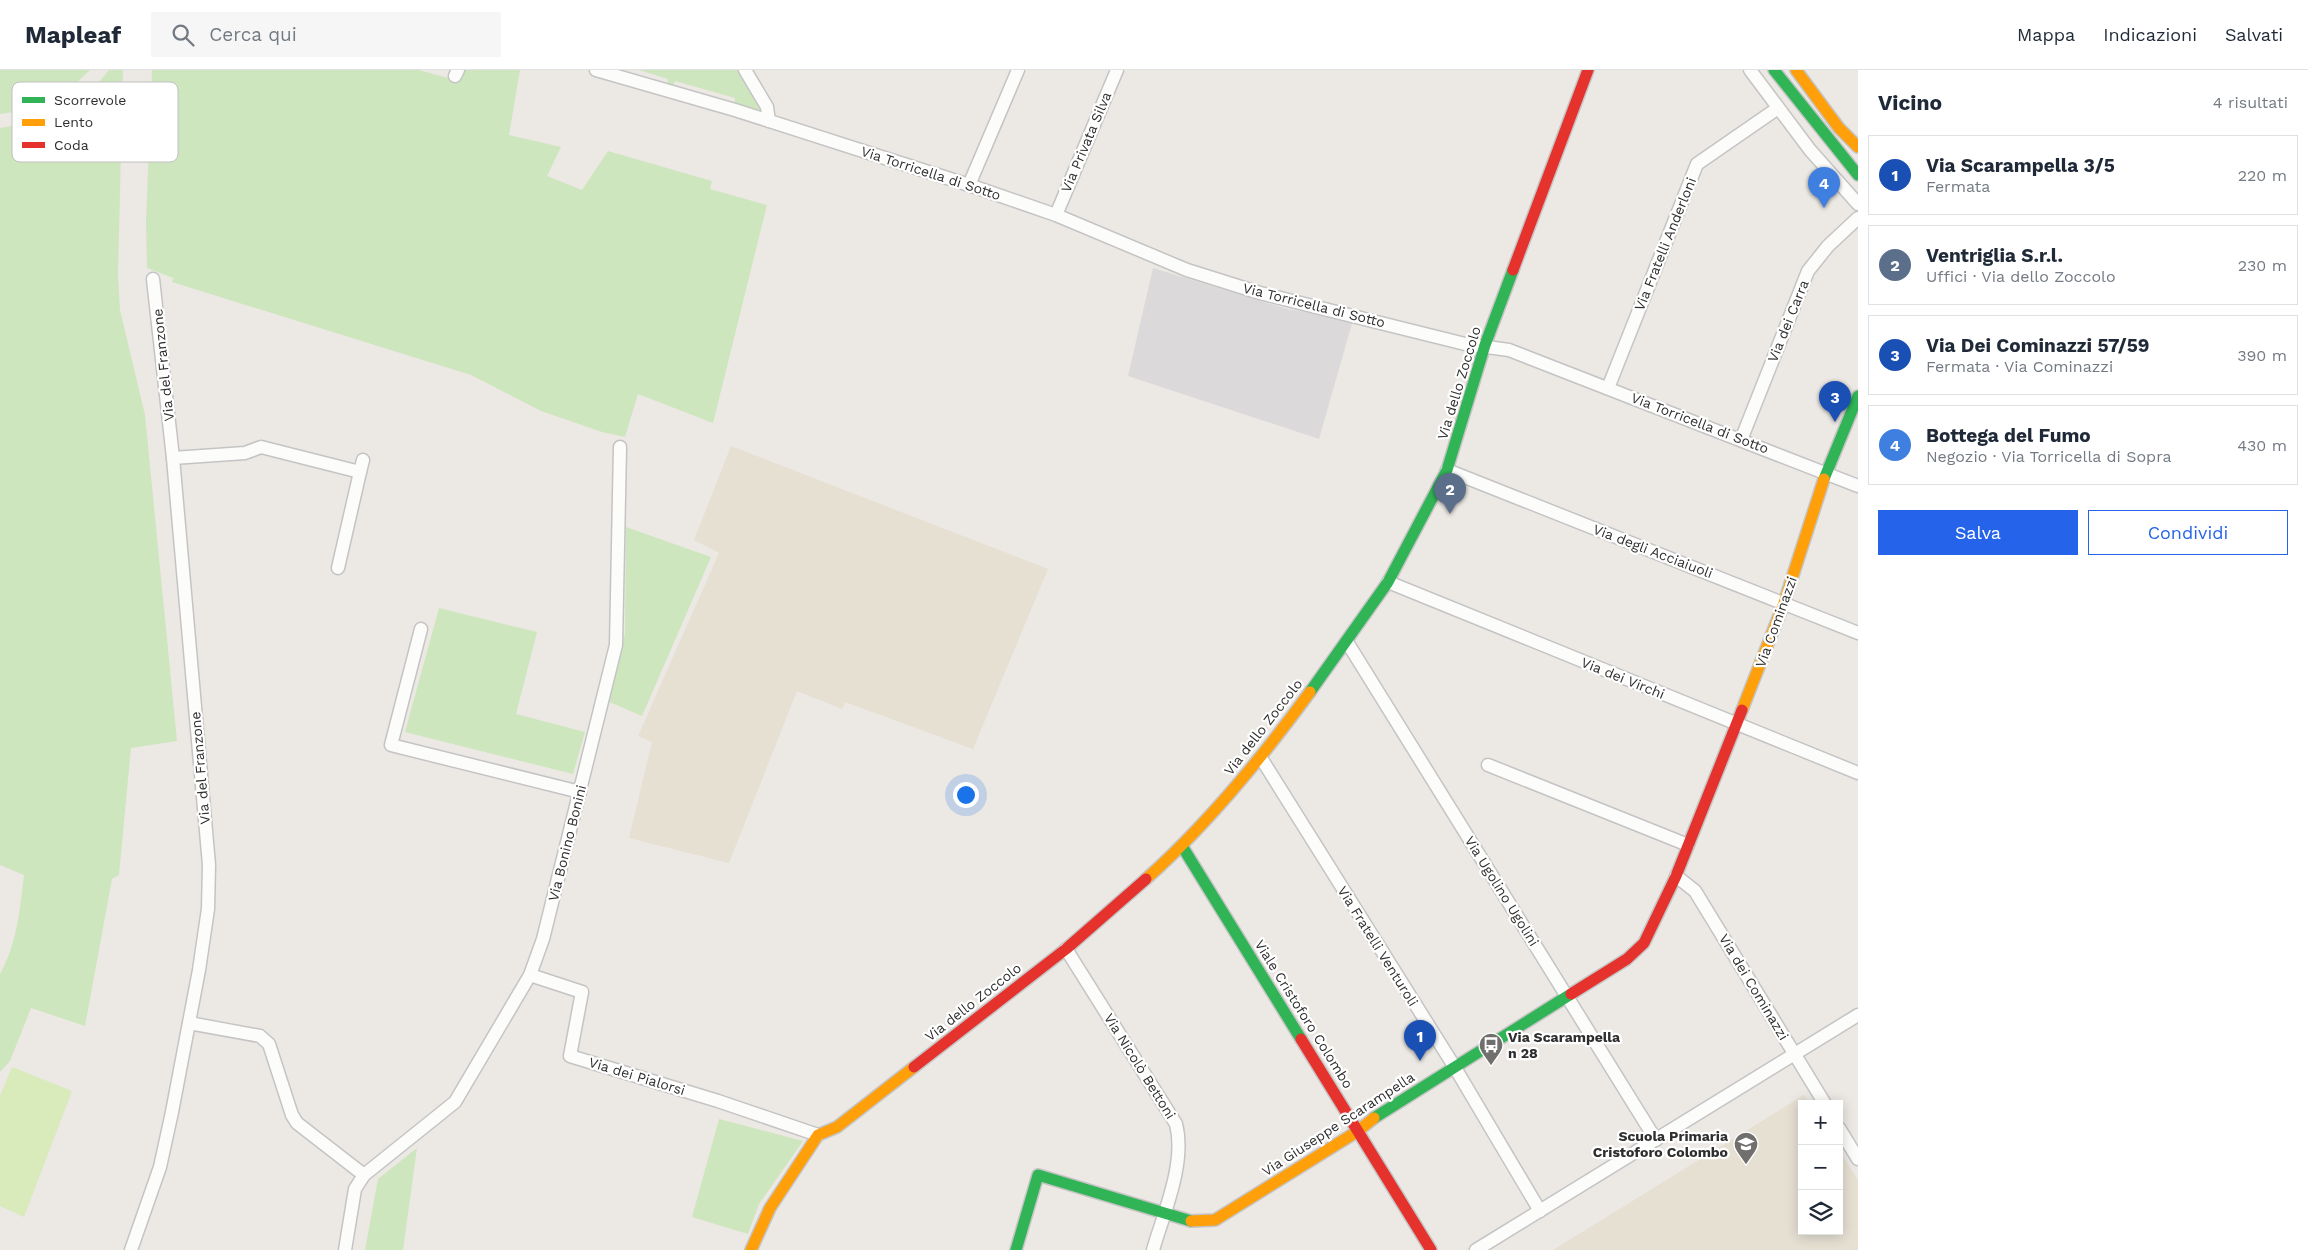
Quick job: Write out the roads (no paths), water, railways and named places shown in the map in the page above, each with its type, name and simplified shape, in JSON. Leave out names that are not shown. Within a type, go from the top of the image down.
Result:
[{"type":"street","name":"Via Torricella di Sotto","points":[[596,70],[769,121],[969,185],[1056,215],[1187,270],[1260,293],[1465,344],[1485,345],[1509,350],[1858,486]]},
{"type":"street","points":[[745,70],[768,107],[769,121]]},
{"type":"street","points":[[969,185],[1018,70]]},
{"type":"street","name":"Via Privata Silva","points":[[1056,215],[1117,70]]},
{"type":"street","name":"Via dello Zoccolo","points":[[751,1250],[770,1208],[818,1135],[836,1127],[1066,949],[1182,846],[1261,758],[1347,642],[1388,582],[1448,470],[1485,345],[1588,70]]},
{"type":"street","points":[[1750,70],[1810,150],[1858,204]]},
{"type":"street","points":[[1774,70],[1820,130],[1858,175]]},
{"type":"street","points":[[1796,70],[1838,128],[1858,147]]},
{"type":"street","name":"Via Fratelli Anderloni","points":[[1608,388],[1697,164],[1778,108]]},
{"type":"street","points":[[1810,150],[1820,130]]},
{"type":"street","name":"Via dei Carra","points":[[1741,440],[1808,271],[1828,246],[1858,218]]},
{"type":"street","name":"Via del Franzone","points":[[132,1250],[160,1167],[189,1022],[208,909],[209,865],[173,458],[153,279]]},
{"type":"street","name":"Via Cominazzi","points":[[1676,876],[1784,603],[1826,472],[1858,396]]},
{"type":"street","points":[[173,458],[246,453],[261,447],[362,466],[338,568]]},
{"type":"street","name":"Via Bonino Bonini","points":[[345,1250],[355,1189],[364,1175],[455,1102],[530,975],[542,939],[616,645],[620,447]]},
{"type":"street","name":"Via degli Acciaiuoli","points":[[1448,470],[1858,633]]},
{"type":"street","name":"Via dei Virchi","points":[[1388,582],[1858,773]]},
{"type":"street","points":[[421,629],[391,744],[580,792]]},
{"type":"street","name":"Via Ugolino Ugolini","points":[[1347,642],[1656,1140]]},
{"type":"street","name":"Via Fratelli Venturoli","points":[[1261,758],[1454,1066],[1540,1211]]},
{"type":"street","points":[[1488,765],[1688,845]]},
{"type":"street","name":"Viale Cristoforo Colombo","points":[[1182,846],[1431,1250]]},
{"type":"street","name":"Via Giuseppe Scarampella","points":[[1016,1250],[1038,1175],[1183,1220],[1199,1222],[1215,1220],[1358,1131],[1378,1115],[1454,1066],[1627,959],[1644,943],[1676,876]]},
{"type":"street","name":"Via dei Cominazzi","points":[[1676,876],[1695,891],[1823,1100]]},
{"type":"street","name":"Via Nicolò Bettoni","points":[[1066,949],[1176,1124],[1180,1138],[1180,1156],[1153,1250]]},
{"type":"street","name":"Via dei Pialorsi","points":[[530,975],[582,992],[570,1056],[718,1101],[818,1135]]},
{"type":"street","points":[[1476,1250],[1858,1015]]},
{"type":"street","points":[[189,1022],[260,1036],[269,1044],[292,1115],[297,1124],[364,1175]]},
{"type":"street","points":[[1843,1134],[1858,1158]]},
{"type":"place","name":"Bottega del Fumo","points":[[1824,208]]},
{"type":"place","name":"Via Dei Cominazzi 57/59","points":[[1835,422]]},
{"type":"place","name":"Ventriglia S.r.l.","points":[[1450,514]]},
{"type":"place","name":"Via Scarampella 3/5","points":[[1420,1061]]},
{"type":"place","name":"Via Scarampella n 28","points":[[1491,1066]]},
{"type":"place","name":"Scuola Primaria Cristoforo Colombo","points":[[1746,1165]]}]
